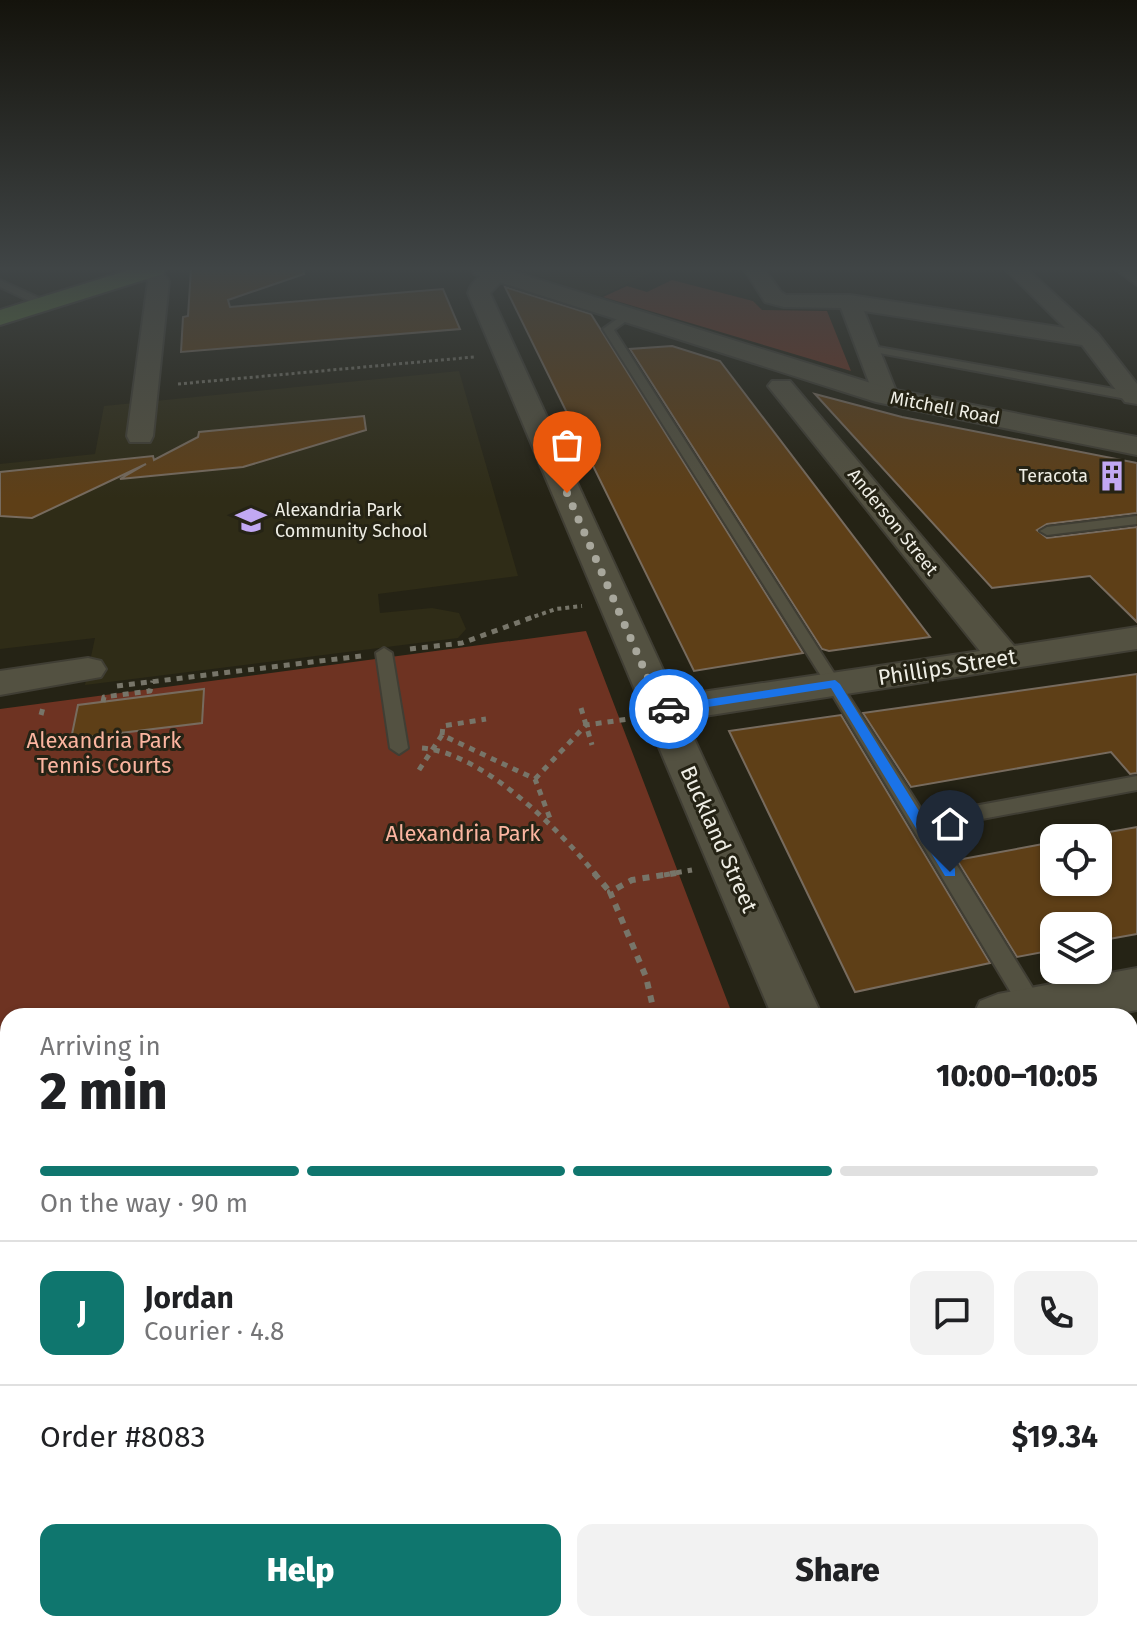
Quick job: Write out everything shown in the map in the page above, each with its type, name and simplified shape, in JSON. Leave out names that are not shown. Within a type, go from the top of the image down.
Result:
[{"type":"main road","name":"Mitchell Road","points":[[722,345],[885,396],[1137,446]]},
{"type":"street","points":[[140,436],[150,345]]},
{"type":"street","name":"Buckland Street","points":[[501,345],[646,714],[793,1008]]},
{"type":"street","points":[[866,345],[885,396]]},
{"type":"street","points":[[1095,345],[1136,397]]},
{"type":"street","name":"Anderson Street","points":[[781,386],[1005,658]]},
{"type":"street","name":"Phillips Street","points":[[646,714],[1137,638]]},
{"type":"street","points":[[0,683],[99,686]]},
{"type":"street","points":[[1050,1008],[1137,989]]},
{"type":"lane","points":[[618,345],[920,823],[1020,1008]]},
{"type":"lane","points":[[867,348],[1136,397]]},
{"type":"lane","points":[[1047,531],[1137,520]]},
{"type":"lane","points":[[384,653],[399,748]]},
{"type":"lane","points":[[920,823],[1137,783]]},
{"type":"path","points":[[145,386],[475,357],[507,358]]},
{"type":"path","points":[[153,681],[150,691],[104,697],[99,686],[462,643],[556,609],[583,606]]},
{"type":"path","points":[[581,708],[592,745]]},
{"type":"path","points":[[535,779],[586,725],[646,714]]},
{"type":"path","points":[[419,770],[442,735],[443,726],[486,719]]},
{"type":"path","points":[[442,735],[535,779],[552,823]]},
{"type":"path","points":[[399,748],[431,748],[464,762],[518,794],[552,823],[610,892],[646,977],[653,1008]]},
{"type":"path","points":[[610,892],[632,880],[692,870]]},
{"type":"shaded area","name":"Alexandria Park Community School","points":[[459,371],[518,576],[378,594],[380,613],[432,608],[459,613],[466,629],[458,638],[85,685],[95,638],[0,649],[0,464],[95,454],[104,406]]},
{"type":"green space","points":[[764,345],[841,345],[851,371]]},
{"type":"green space","name":"Alexandria Park","points":[[586,631],[730,1008],[0,1008],[0,709]]},
{"type":"building","points":[[181,345],[264,345],[181,352]]},
{"type":"building","points":[[534,345],[610,345],[803,653],[694,671]]},
{"type":"building","points":[[672,346],[720,361],[930,637],[829,651],[822,649],[630,349]]},
{"type":"building","points":[[815,394],[902,417],[1137,463],[1137,513],[1047,524],[1037,530],[1047,538],[1137,527],[1137,622],[1090,576],[992,588]]},
{"type":"building","points":[[364,416],[366,430],[243,467],[120,479],[146,464],[32,518],[0,516],[0,472],[153,456],[154,460],[198,437],[199,432]]},
{"type":"building","points":[[1137,674],[1137,773],[1130,774],[1111,752],[911,787],[863,713]]},
{"type":"building","points":[[204,689],[202,723],[71,739],[78,705]]},
{"type":"building","points":[[841,715],[990,963],[855,992],[729,731]]},
{"type":"building","points":[[1137,827],[1137,934],[1112,938],[1112,912],[1040,912],[1040,953],[1017,957],[957,860],[1040,845],[1040,896],[1112,896],[1112,832]]},
{"type":"way so far","points":[[567,493],[662,710],[669,709]]},
{"type":"place","name":"Teracota","points":[[1112,476]]},
{"type":"place","name":"Alexandria Park Community School","points":[[251,520]]},
{"type":"route","points":[[669,709],[835,684],[950,872]]},
{"type":"park label","name":"Alexandria Park Tennis Courts","points":[[104,752]]}]
